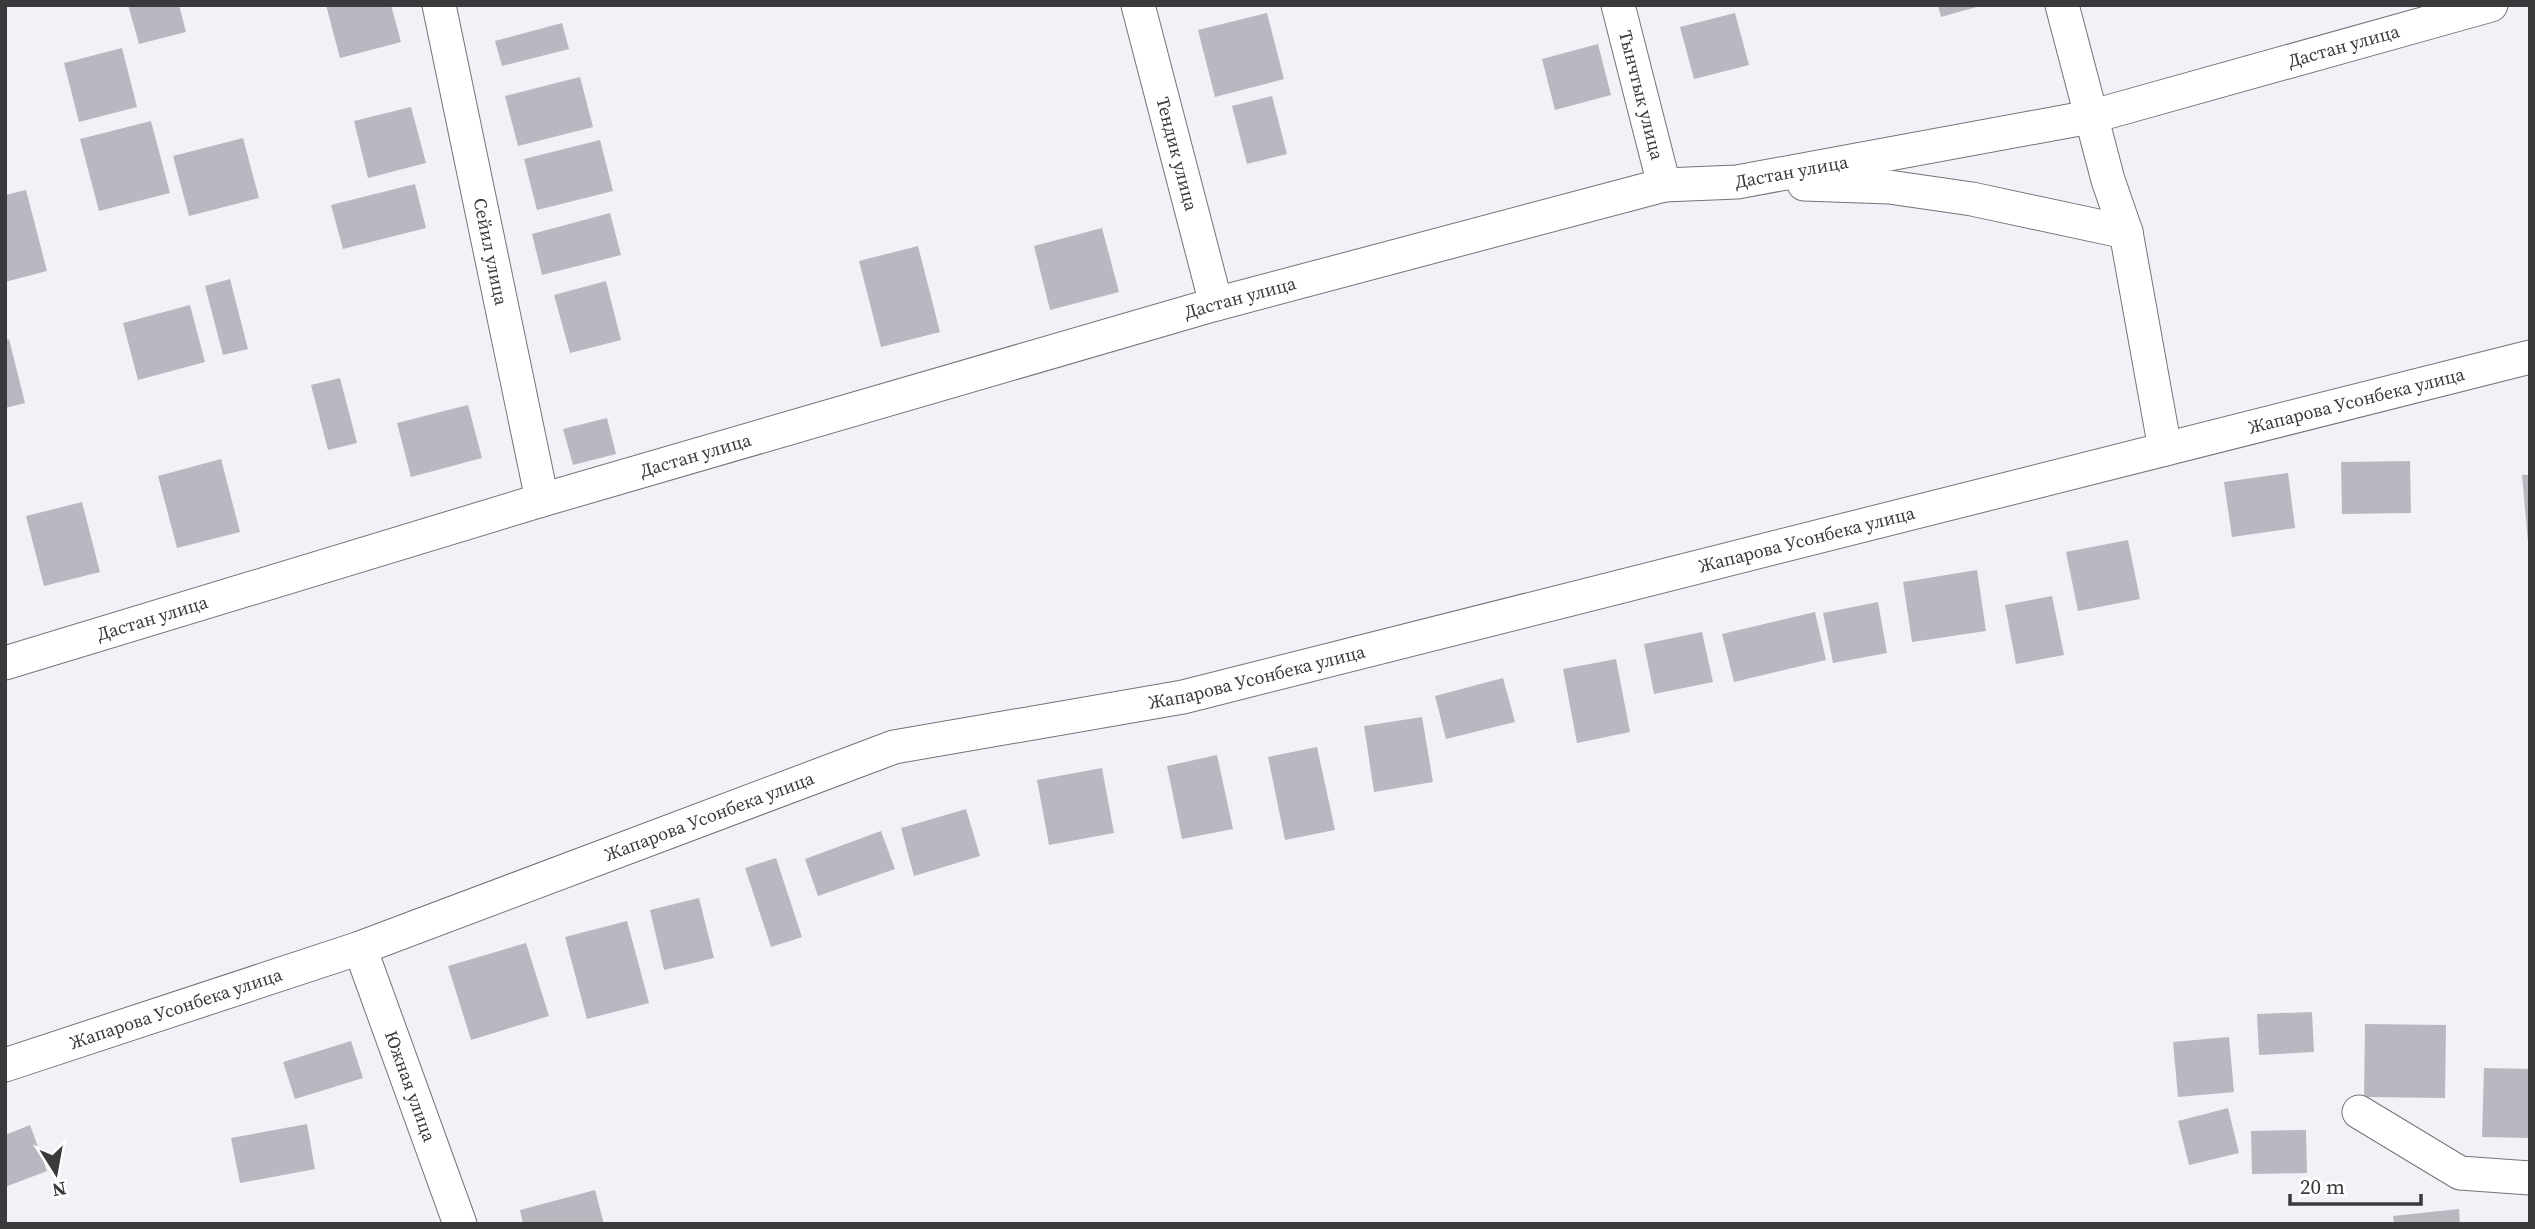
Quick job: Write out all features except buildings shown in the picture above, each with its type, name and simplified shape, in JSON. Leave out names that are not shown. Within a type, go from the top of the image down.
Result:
[{"type":"street","name":"Сейил улица","points":[[439,5],[542,500]]},
{"type":"street","name":"Тендик улица","points":[[1138,5],[1216,304]]},
{"type":"street","name":"Тынчтык улица","points":[[1618,5],[1664,186]]},
{"type":"street","points":[[2062,5],[2090,117],[2126,232],[2165,449]]},
{"type":"street","name":"Дастан улица","points":[[5,663],[542,500],[1216,304],[1664,186],[1737,182],[2090,117],[2476,7]]},
{"type":"street","points":[[1737,182],[1889,187],[1972,199],[2126,232]]},
{"type":"street","name":"Жапарова Усонбека улица","points":[[5,1065],[360,947],[894,747],[1183,697],[2530,357]]},
{"type":"street","name":"Южная улица","points":[[360,947],[460,1224]]},
{"type":"street","points":[[2359,1112],[2460,1173],[2530,1178]]}]
